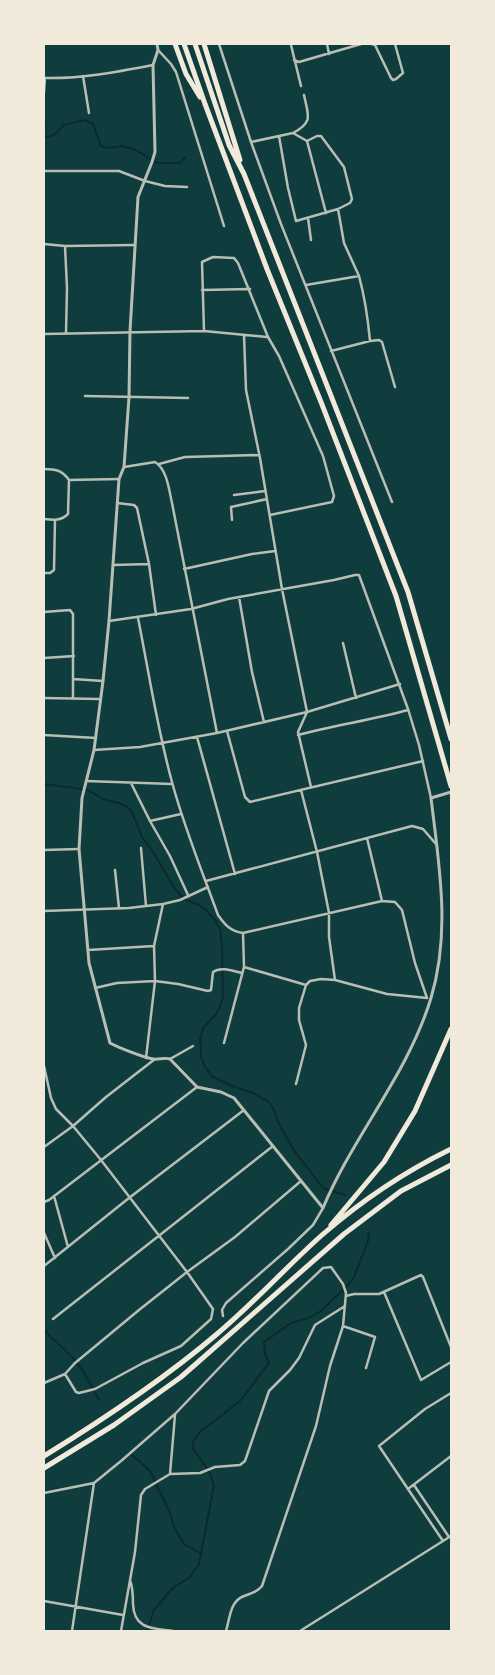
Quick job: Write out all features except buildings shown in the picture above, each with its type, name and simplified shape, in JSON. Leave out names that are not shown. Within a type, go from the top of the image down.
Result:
[{"type":"highway","points":[[175,44],[193,87],[205,104]]},
{"type":"highway","points":[[184,44],[267,269],[396,596],[451,786]]},
{"type":"highway","points":[[195,44],[229,145],[244,174]]},
{"type":"highway","points":[[204,44],[244,174],[408,592],[451,739]]},
{"type":"highway","points":[[322,1235],[384,1162],[414,1111],[451,1029]]},
{"type":"highway","points":[[44,1456],[108,1416],[176,1368],[218,1333],[322,1235],[351,1212],[394,1180],[451,1149]]},
{"type":"highway","points":[[44,1468],[114,1425],[181,1377],[344,1234],[401,1192],[451,1165]]},
{"type":"street","points":[[158,44],[153,65],[155,152],[138,197],[130,332],[129,397],[124,466],[119,479],[109,621],[96,738],[84,790],[79,849],[89,963],[110,1043],[146,1058],[156,1060],[170,1059],[193,1046]]},
{"type":"street","points":[[219,44],[251,142],[281,224],[392,502]]},
{"type":"street","points":[[327,44],[329,54]]},
{"type":"street","points":[[294,60],[300,62],[361,44]]},
{"type":"street","points":[[372,44],[375,45],[391,78],[394,80],[403,73],[395,44]]},
{"type":"street","points":[[291,45],[301,86]]},
{"type":"street","points":[[158,50],[176,72],[224,226]]},
{"type":"street","points":[[44,92],[45,78],[83,76],[153,65]]},
{"type":"street","points":[[83,76],[89,113]]},
{"type":"street","points":[[251,142],[293,133],[304,127],[308,123],[304,94]]},
{"type":"street","points":[[293,133],[307,141],[326,213]]},
{"type":"street","points":[[279,136],[288,188],[296,220],[298,221],[338,209],[352,201],[344,167],[321,136],[307,141]]},
{"type":"street","points":[[44,171],[119,171],[165,186],[187,187]]},
{"type":"street","points":[[338,209],[344,244],[359,276],[365,296],[370,341]]},
{"type":"street","points":[[308,218],[311,240]]},
{"type":"street","points":[[44,244],[65,246],[135,245]]},
{"type":"street","points":[[65,246],[67,288],[66,333]]},
{"type":"street","points":[[204,331],[201,265],[204,260],[213,257],[236,260],[250,289],[268,337],[279,356],[324,456],[334,496],[333,500],[329,503],[270,515]]},
{"type":"street","points":[[306,285],[359,276]]},
{"type":"street","points":[[202,290],[250,289]]},
{"type":"street","points":[[44,334],[204,331],[268,337]]},
{"type":"street","points":[[244,335],[246,390],[282,589],[307,712],[299,728],[298,735],[311,788]]},
{"type":"street","points":[[331,351],[379,340],[382,342],[395,387]]},
{"type":"street","points":[[85,396],[188,398]]},
{"type":"street","points":[[124,466],[150,462],[159,464],[185,457],[259,455]]},
{"type":"street","points":[[159,464],[164,473],[172,503],[191,609],[217,733]]},
{"type":"street","points":[[44,470],[59,470],[69,480],[68,514],[64,518],[44,520]]},
{"type":"street","points":[[69,480],[119,479]]},
{"type":"street","points":[[234,496],[265,491]]},
{"type":"street","points":[[232,520],[231,507],[267,499]]},
{"type":"street","points":[[117,503],[137,507],[149,564],[156,615]]},
{"type":"street","points":[[44,573],[50,573],[54,570],[55,520]]},
{"type":"street","points":[[184,569],[252,554],[275,551]]},
{"type":"street","points":[[112,565],[149,564]]},
{"type":"street","points":[[109,621],[191,609],[216,601],[358,575],[400,684],[431,798],[442,883],[442,939],[429,998],[414,1039],[333,1185],[313,1225],[226,1303],[222,1310],[223,1316]]},
{"type":"street","points":[[239,597],[252,672],[264,722]]},
{"type":"street","points":[[44,612],[70,610],[73,612],[73,698]]},
{"type":"street","points":[[138,618],[162,743],[172,784],[218,915],[224,924],[236,932],[243,933],[382,901],[395,902],[402,910],[418,971],[429,998]]},
{"type":"street","points":[[343,643],[356,698]]},
{"type":"street","points":[[44,658],[74,656]]},
{"type":"street","points":[[73,679],[103,682]]},
{"type":"street","points":[[94,750],[140,747],[227,731],[307,712],[400,684]]},
{"type":"street","points":[[44,698],[99,699]]},
{"type":"street","points":[[298,735],[408,710]]},
{"type":"street","points":[[227,731],[245,797],[248,801],[422,761]]},
{"type":"street","points":[[44,734],[96,738]]},
{"type":"street","points":[[197,737],[235,874]]},
{"type":"street","points":[[86,781],[172,784]]},
{"type":"street","points":[[131,783],[189,895]]},
{"type":"street","points":[[301,790],[317,852],[328,913],[335,980]]},
{"type":"street","points":[[431,798],[451,792]]},
{"type":"street","points":[[150,821],[181,814]]},
{"type":"street","points":[[206,881],[416,826],[423,829],[437,845]]},
{"type":"street","points":[[366,838],[382,901]]},
{"type":"street","points":[[140,848],[146,906]]},
{"type":"street","points":[[44,850],[79,849]]},
{"type":"street","points":[[115,870],[119,908]]},
{"type":"street","points":[[44,911],[163,904],[180,900],[208,887]]},
{"type":"street","points":[[146,1058],[155,981],[154,946],[163,904]]},
{"type":"street","points":[[224,1043],[244,967],[243,933]]},
{"type":"street","points":[[88,950],[154,946]]},
{"type":"street","points":[[244,967],[306,985]]},
{"type":"street","points":[[95,988],[117,983],[155,981],[208,991],[211,990],[213,972],[219,968],[242,973]]},
{"type":"street","points":[[296,1084],[306,1045],[299,1015],[306,985],[314,979],[335,980],[387,994],[429,998]]},
{"type":"street","points":[[170,1059],[197,1087],[230,1096],[238,1101],[323,1208]]},
{"type":"street","points":[[44,1147],[156,1060]]},
{"type":"street","points":[[44,1066],[54,1106],[73,1126],[187,1272],[212,1306],[213,1314],[211,1319],[180,1346],[95,1388],[79,1394],[65,1374]]},
{"type":"street","points":[[44,1202],[197,1087]]},
{"type":"street","points":[[44,1266],[244,1110]]},
{"type":"street","points":[[53,1319],[273,1146]]},
{"type":"street","points":[[44,1383],[65,1374],[76,1362],[187,1272],[235,1237],[301,1181]]},
{"type":"street","points":[[54,1196],[68,1247]]},
{"type":"street","points":[[44,1233],[55,1258]]},
{"type":"street","points":[[44,1493],[94,1483],[175,1414],[243,1343],[323,1268],[328,1266],[332,1268],[343,1284],[346,1294],[343,1326],[330,1366],[316,1426],[262,1586],[256,1592],[237,1600],[232,1609],[226,1631]]},
{"type":"street","points":[[346,1294],[379,1294],[419,1276],[423,1276],[451,1347]]},
{"type":"street","points":[[384,1292],[421,1380],[451,1362]]},
{"type":"street","points":[[121,1631],[135,1552],[143,1491],[170,1474],[200,1473],[215,1467],[240,1465],[245,1462],[269,1392],[299,1358],[315,1325],[345,1306]]},
{"type":"street","points":[[343,1326],[375,1337],[366,1368]]},
{"type":"street","points":[[240,1339],[243,1343]]},
{"type":"street","points":[[443,1541],[379,1446],[380,1443],[451,1392]]},
{"type":"street","points":[[170,1474],[175,1414]]},
{"type":"street","points":[[408,1490],[451,1456]]},
{"type":"street","points":[[72,1631],[94,1483]]},
{"type":"street","points":[[300,1631],[450,1536],[414,1485]]},
{"type":"street","points":[[130,1579],[135,1615],[139,1622],[144,1626],[154,1629],[173,1631]]},
{"type":"street","points":[[44,1601],[123,1615]]},
{"type":"waterway","points":[[44,115],[44,132]]},
{"type":"waterway","points":[[44,133],[46,137],[54,135],[64,125],[85,120],[93,124],[101,146],[109,148],[122,146],[136,150],[157,163],[180,163],[185,157]]},
{"type":"waterway","points":[[44,784],[88,790],[103,799],[126,806],[132,812],[142,837],[175,889],[184,899],[199,905],[216,921],[220,929],[222,945],[223,998],[217,1013],[203,1028],[200,1039],[201,1057],[205,1067],[213,1077],[253,1093],[269,1102],[295,1152],[323,1188],[345,1195]]},
{"type":"waterway","points":[[147,1631],[154,1610],[173,1588],[190,1577],[199,1564],[214,1485],[209,1471],[193,1449],[193,1442],[200,1432],[240,1401],[269,1363],[265,1354],[264,1342],[291,1323],[309,1318],[321,1311],[348,1285],[354,1277],[368,1241],[369,1232]]},
{"type":"waterway","points":[[44,1330],[82,1369],[99,1400]]},
{"type":"waterway","points":[[132,1455],[150,1471],[169,1511],[175,1529],[184,1544],[202,1554]]}]
